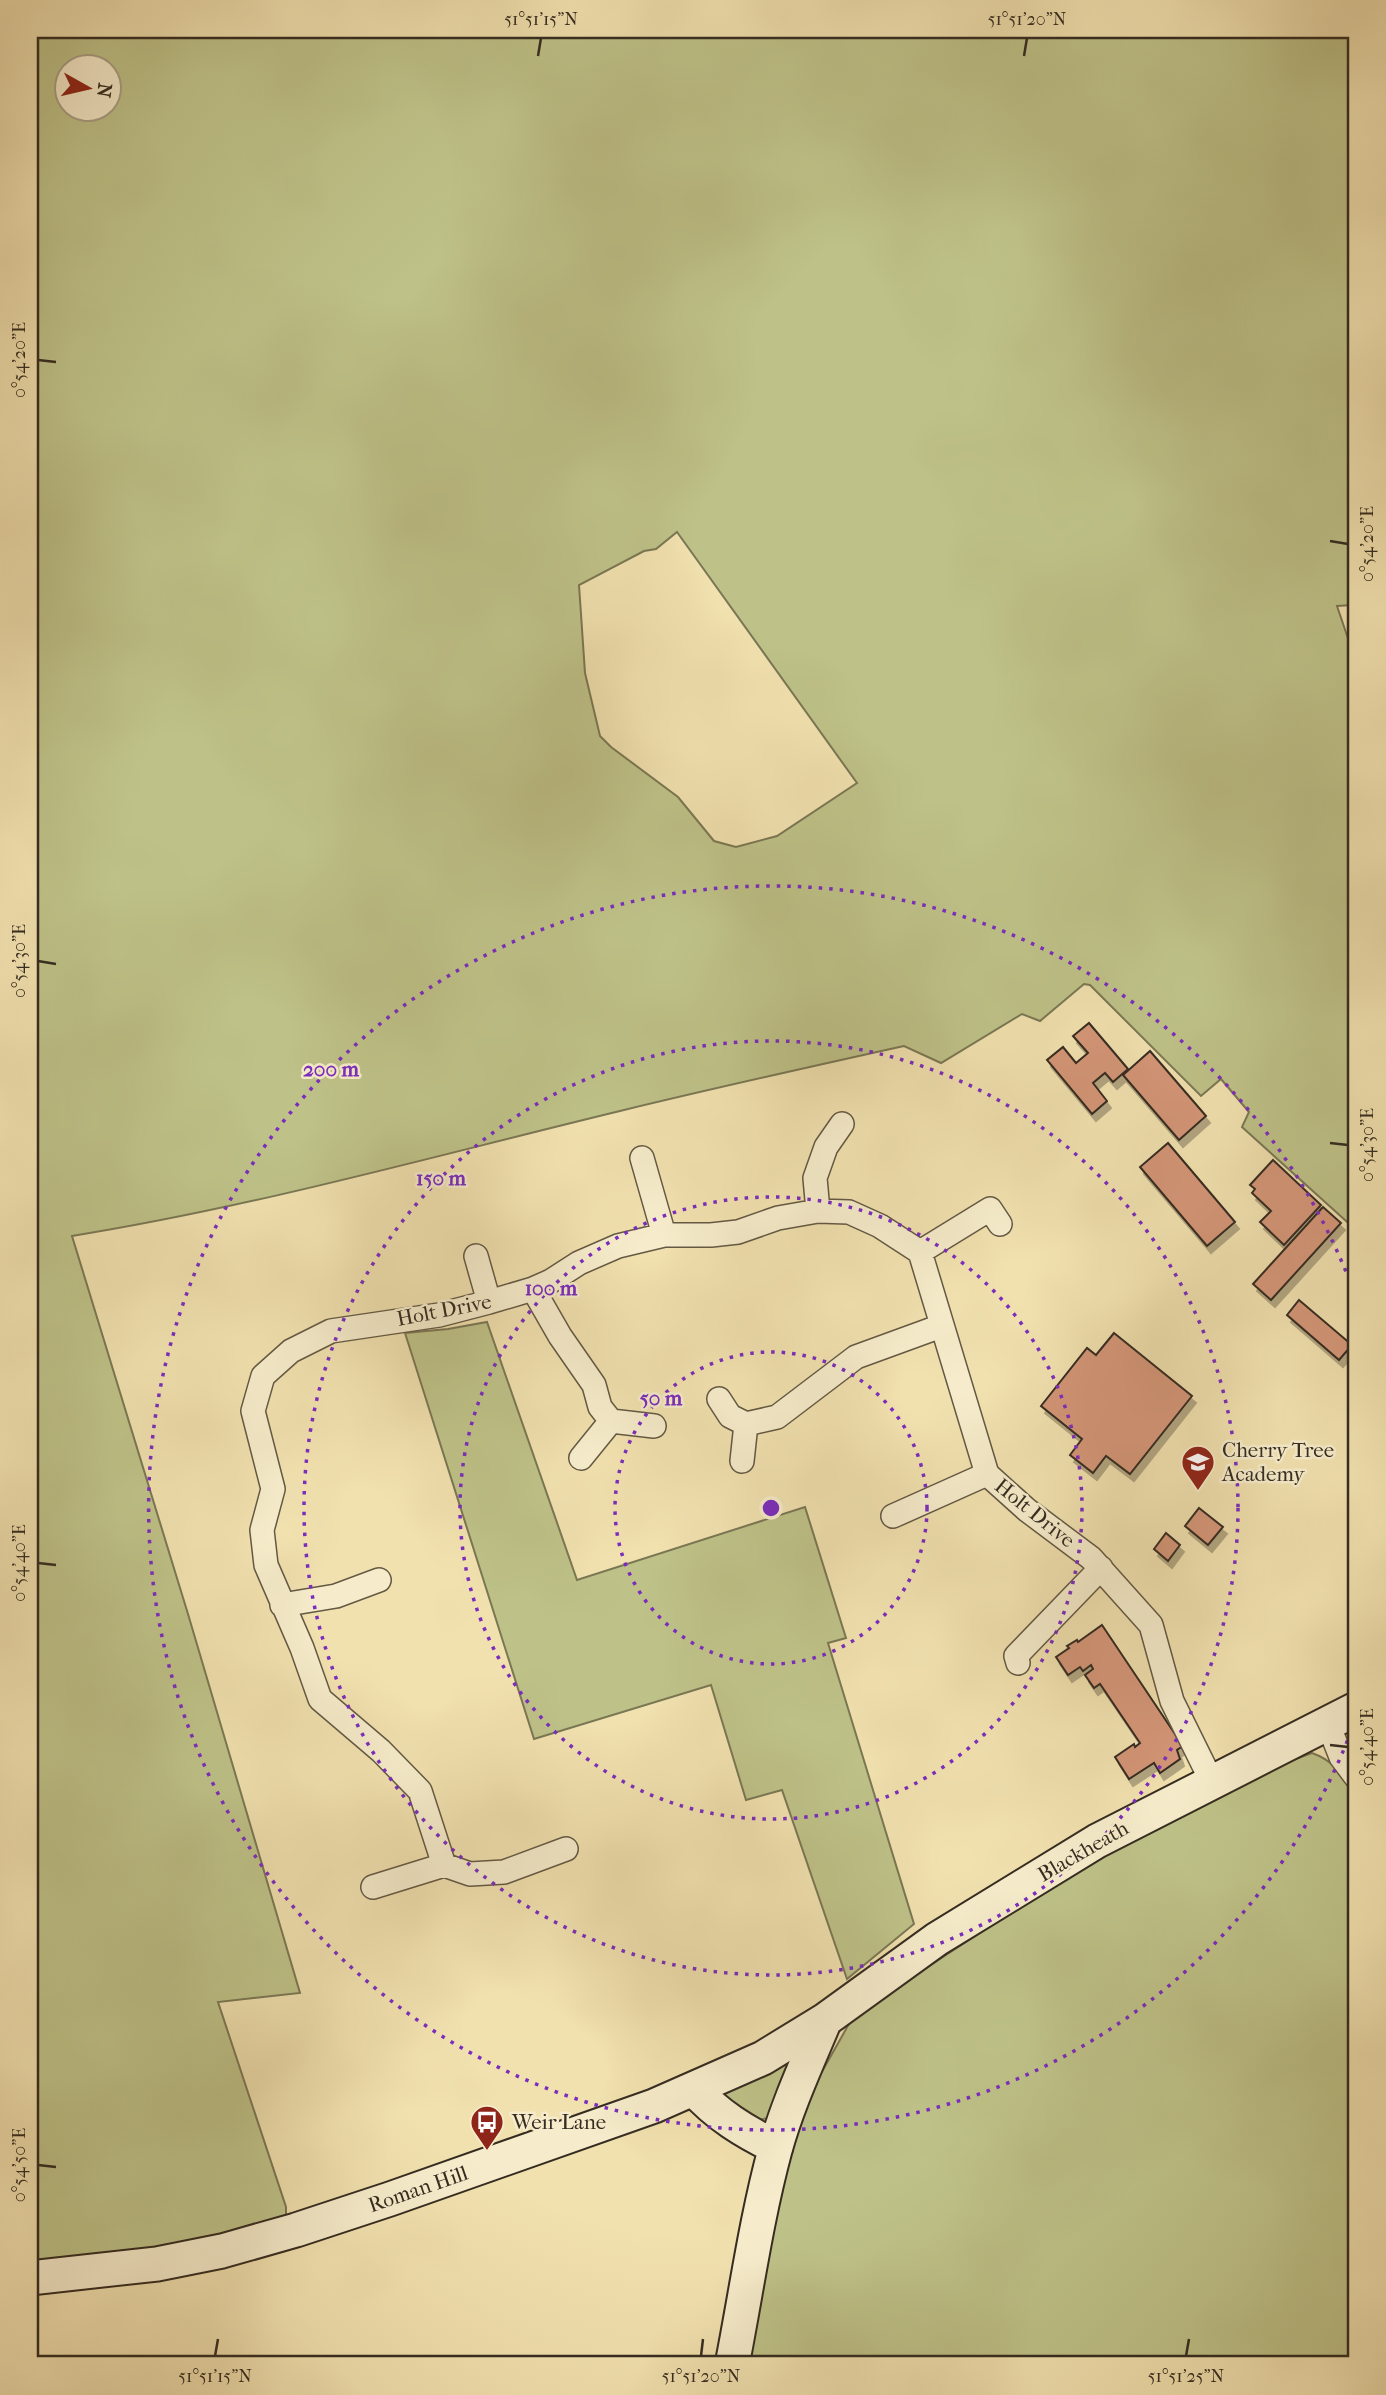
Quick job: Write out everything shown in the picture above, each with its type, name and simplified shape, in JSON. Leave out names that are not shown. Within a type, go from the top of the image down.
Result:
[{"type":"main road","name":"Blackheath","points":[[825,2020],[937,1939],[1097,1841],[1342,1716]]},
{"type":"main road","name":"Roman Hill","points":[[30,2278],[157,2264],[222,2251],[283,2234],[654,2106],[763,2059],[825,2020]]},
{"type":"main road","points":[[732,2365],[776,2147],[799,2081],[825,2020]]},
{"type":"main road","points":[[694,2089],[711,2108],[751,2135],[776,2147]]},
{"type":"street","points":[[818,1211],[815,1178],[827,1147],[842,1124]]},
{"type":"street","points":[[642,1158],[664,1235]]},
{"type":"street","points":[[920,1252],[990,1209],[1000,1224]]},
{"type":"street","name":"Holt Drive","points":[[444,1865],[420,1791],[381,1751],[320,1699],[302,1648],[266,1565],[262,1530],[273,1489],[253,1410],[263,1376],[291,1351],[331,1331],[439,1315],[533,1289],[579,1263],[618,1246],[664,1235],[738,1232],[778,1218],[818,1211],[849,1212],[880,1226],[920,1252],[987,1474],[1027,1510],[1091,1558],[1151,1625],[1172,1701],[1212,1782]]},
{"type":"street","points":[[476,1256],[489,1302]]},
{"type":"street","points":[[533,1289],[560,1336],[594,1385],[600,1407],[611,1421],[654,1426]]},
{"type":"street","points":[[719,1399],[730,1416],[746,1424],[777,1417],[856,1357],[941,1326]]},
{"type":"street","points":[[581,1458],[611,1421]]},
{"type":"street","points":[[742,1461],[746,1424]]},
{"type":"street","points":[[892,1516],[918,1500],[987,1474]]},
{"type":"street","points":[[1015,1653],[1101,1568]]},
{"type":"street","points":[[282,1605],[336,1596],[379,1580]]},
{"type":"street","points":[[1342,1716],[1341,1757],[1356,1777]]},
{"type":"street","points":[[373,1887],[444,1865],[470,1874],[504,1872],[566,1849]]},
{"type":"green space","points":[[30,30],[1356,30],[1356,615],[1353,605],[1337,606],[1356,662],[1356,1230],[1242,1127],[1249,1112],[1221,1079],[1201,1096],[1090,985],[1084,984],[1040,1021],[1022,1014],[941,1063],[904,1046],[655,1102],[279,1195],[72,1236],[300,1993],[218,2002],[286,2207],[286,2245],[185,2270],[30,2295]],"holes":[[[677,532],[857,783],[777,836],[736,847],[714,841],[678,797],[600,736],[585,673],[579,585],[644,551],[656,549]]]},
{"type":"green space","points":[[487,1322],[577,1580],[805,1507],[846,1638],[828,1643],[914,1924],[847,1979],[782,1790],[746,1800],[711,1685],[534,1739],[405,1333]]},
{"type":"green space","points":[[1312,1753],[1342,1773],[1356,1790],[1356,2365],[732,2365],[765,2191],[815,2084],[854,2015],[1101,1854],[1199,1808],[1282,1764]]},
{"type":"green space","points":[[802,2047],[768,2118],[759,2120],[717,2094]]},
{"type":"building","points":[[1089,1023],[1128,1069],[1113,1082],[1105,1073],[1093,1083],[1107,1101],[1092,1114],[1047,1060],[1063,1047],[1076,1063],[1088,1053],[1073,1036]]},
{"type":"building","points":[[1150,1051],[1206,1116],[1179,1140],[1123,1075]]},
{"type":"building","points":[[1168,1143],[1235,1222],[1207,1246],[1140,1167]]},
{"type":"building","points":[[1273,1160],[1321,1205],[1284,1245],[1260,1222],[1271,1211],[1252,1193],[1255,1189],[1250,1185]]},
{"type":"building","points":[[1323,1207],[1341,1223],[1271,1300],[1253,1284]]},
{"type":"building","points":[[1299,1300],[1352,1345],[1339,1360],[1287,1315]]},
{"type":"building","points":[[1114,1333],[1192,1396],[1130,1474],[1106,1456],[1093,1473],[1070,1455],[1082,1439],[1041,1406],[1087,1348],[1096,1355]]},
{"type":"building","points":[[1199,1508],[1223,1527],[1208,1545],[1185,1526]]},
{"type":"building","points":[[1166,1533],[1180,1545],[1168,1561],[1154,1549]]},
{"type":"building","points":[[1102,1625],[1183,1746],[1177,1750],[1180,1759],[1160,1773],[1154,1763],[1129,1779],[1115,1757],[1140,1743],[1100,1684],[1094,1688],[1085,1675],[1093,1669],[1091,1665],[1083,1671],[1080,1667],[1068,1675],[1056,1657],[1069,1648],[1067,1646],[1077,1640],[1078,1642]]},
{"type":"place","name":"Cherry Tree Academy","points":[[1198,1492]]},
{"type":"place","name":"Weir Lane","points":[[487,2152]]}]
